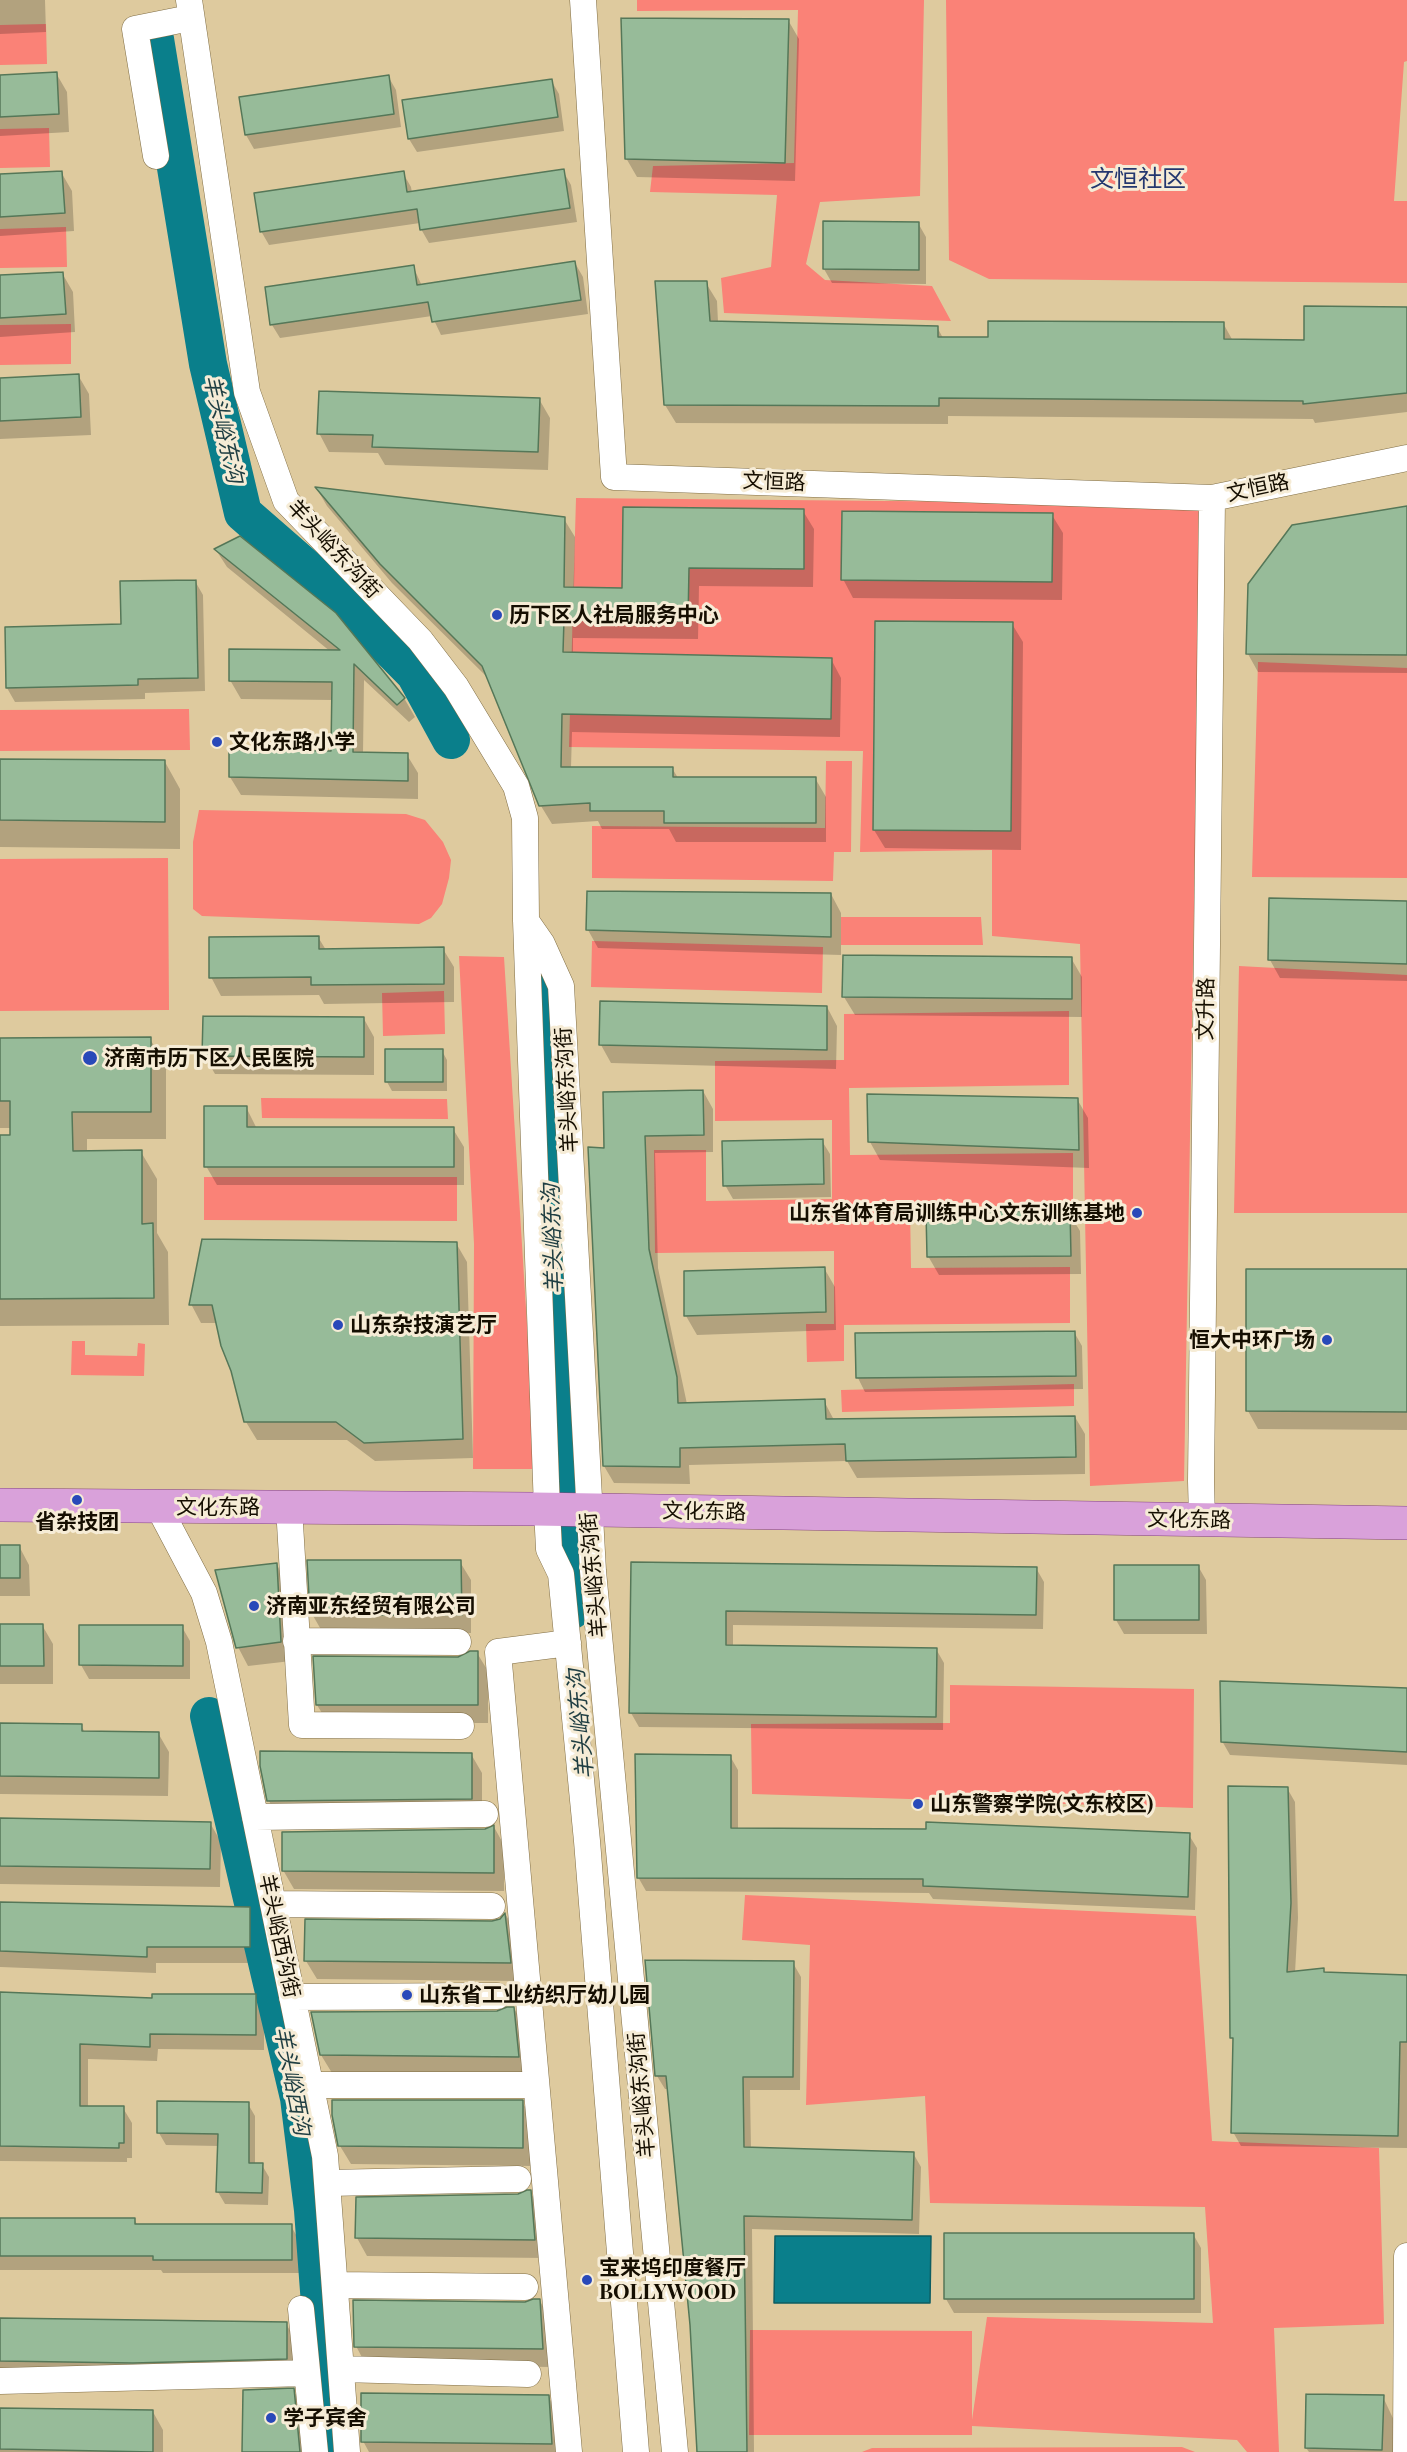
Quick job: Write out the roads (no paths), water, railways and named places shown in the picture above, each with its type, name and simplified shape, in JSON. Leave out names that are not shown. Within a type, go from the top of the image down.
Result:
[{"type":"main road","name":"文化东路","points":[[0,1505],[546,1509],[1407,1523]]},
{"type":"street","name":"文恒路","points":[[583,0],[614,477],[1212,498],[1407,458]]},
{"type":"street","points":[[156,156],[135,29],[189,9]]},
{"type":"street","name":"羊头峪东沟街","points":[[189,9],[247,392],[286,501],[420,640],[456,687],[516,786],[525,819],[526,920],[546,1509],[549,1549],[561,1574],[587,1841],[636,2452]]},
{"type":"street","name":"文升路","points":[[1202,1520],[1212,498]]},
{"type":"street","name":"羊头峪东沟街","points":[[526,920],[542,944],[561,986],[589,1510],[675,2452]]},
{"type":"street","name":"羊头峪西沟街","points":[[158,1506],[204,1593],[216,1632],[311,2085],[328,2183],[347,2452]]},
{"type":"street","points":[[289,1507],[302,1725],[461,1726]]},
{"type":"street","points":[[297,1641],[458,1642]]},
{"type":"street","points":[[568,1643],[498,1652],[569,2452]]},
{"type":"street","points":[[255,1817],[484,1814]]},
{"type":"street","points":[[273,1904],[492,1906]]},
{"type":"street","points":[[292,1997],[497,1996]]},
{"type":"street","points":[[311,2085],[536,2085]]},
{"type":"street","points":[[328,2183],[518,2179]]},
{"type":"street","points":[[1406,2452],[1407,2256]]},
{"type":"street","points":[[335,2285],[525,2287]]},
{"type":"street","points":[[301,2309],[315,2452]]},
{"type":"street","points":[[341,2369],[528,2374]]},
{"type":"street","points":[[0,2381],[307,2373]]},
{"type":"street","points":[[633,2420],[673,2422]]},
{"type":"water","points":[[775,2236],[931,2236],[930,2303],[774,2303]]},
{"type":"waterway","name":"羊头峪东沟","points":[[155,39],[208,364],[243,513],[336,594],[415,674],[451,740]]},
{"type":"waterway","name":"羊头峪东沟","points":[[542,995],[566,1534],[572,1610]]},
{"type":"waterway","name":"羊头峪西沟","points":[[209,1716],[299,2098],[313,2210],[331,2452]]},
{"type":"place","name":"历下区人社局服务中心","points":[[497,615]]},
{"type":"place","name":"文化东路小学","points":[[217,742]]},
{"type":"place","name":"济南市历下区人民医院","points":[[90,1058]]},
{"type":"place","name":"山东省体育局训练中心文东训练基地","points":[[1137,1213]]},
{"type":"place","name":"山东杂技演艺厅","points":[[338,1325]]},
{"type":"place","name":"恒大中环广场","points":[[1327,1340]]},
{"type":"place","name":"省杂技团","points":[[77,1500]]},
{"type":"place","name":"济南亚东经贸有限公司","points":[[254,1606]]},
{"type":"place","name":"山东警察学院(文东校区)","points":[[918,1804]]},
{"type":"place","name":"山东省工业纺织厅幼儿园","points":[[407,1995]]},
{"type":"place","name":"宝来坞印度餐厅 BOLLYWOOD","points":[[587,2280]]},
{"type":"place","name":"学子宾舍","points":[[271,2418]]},
{"type":"district","name":"文恒社区","points":[[1138,180]]}]
